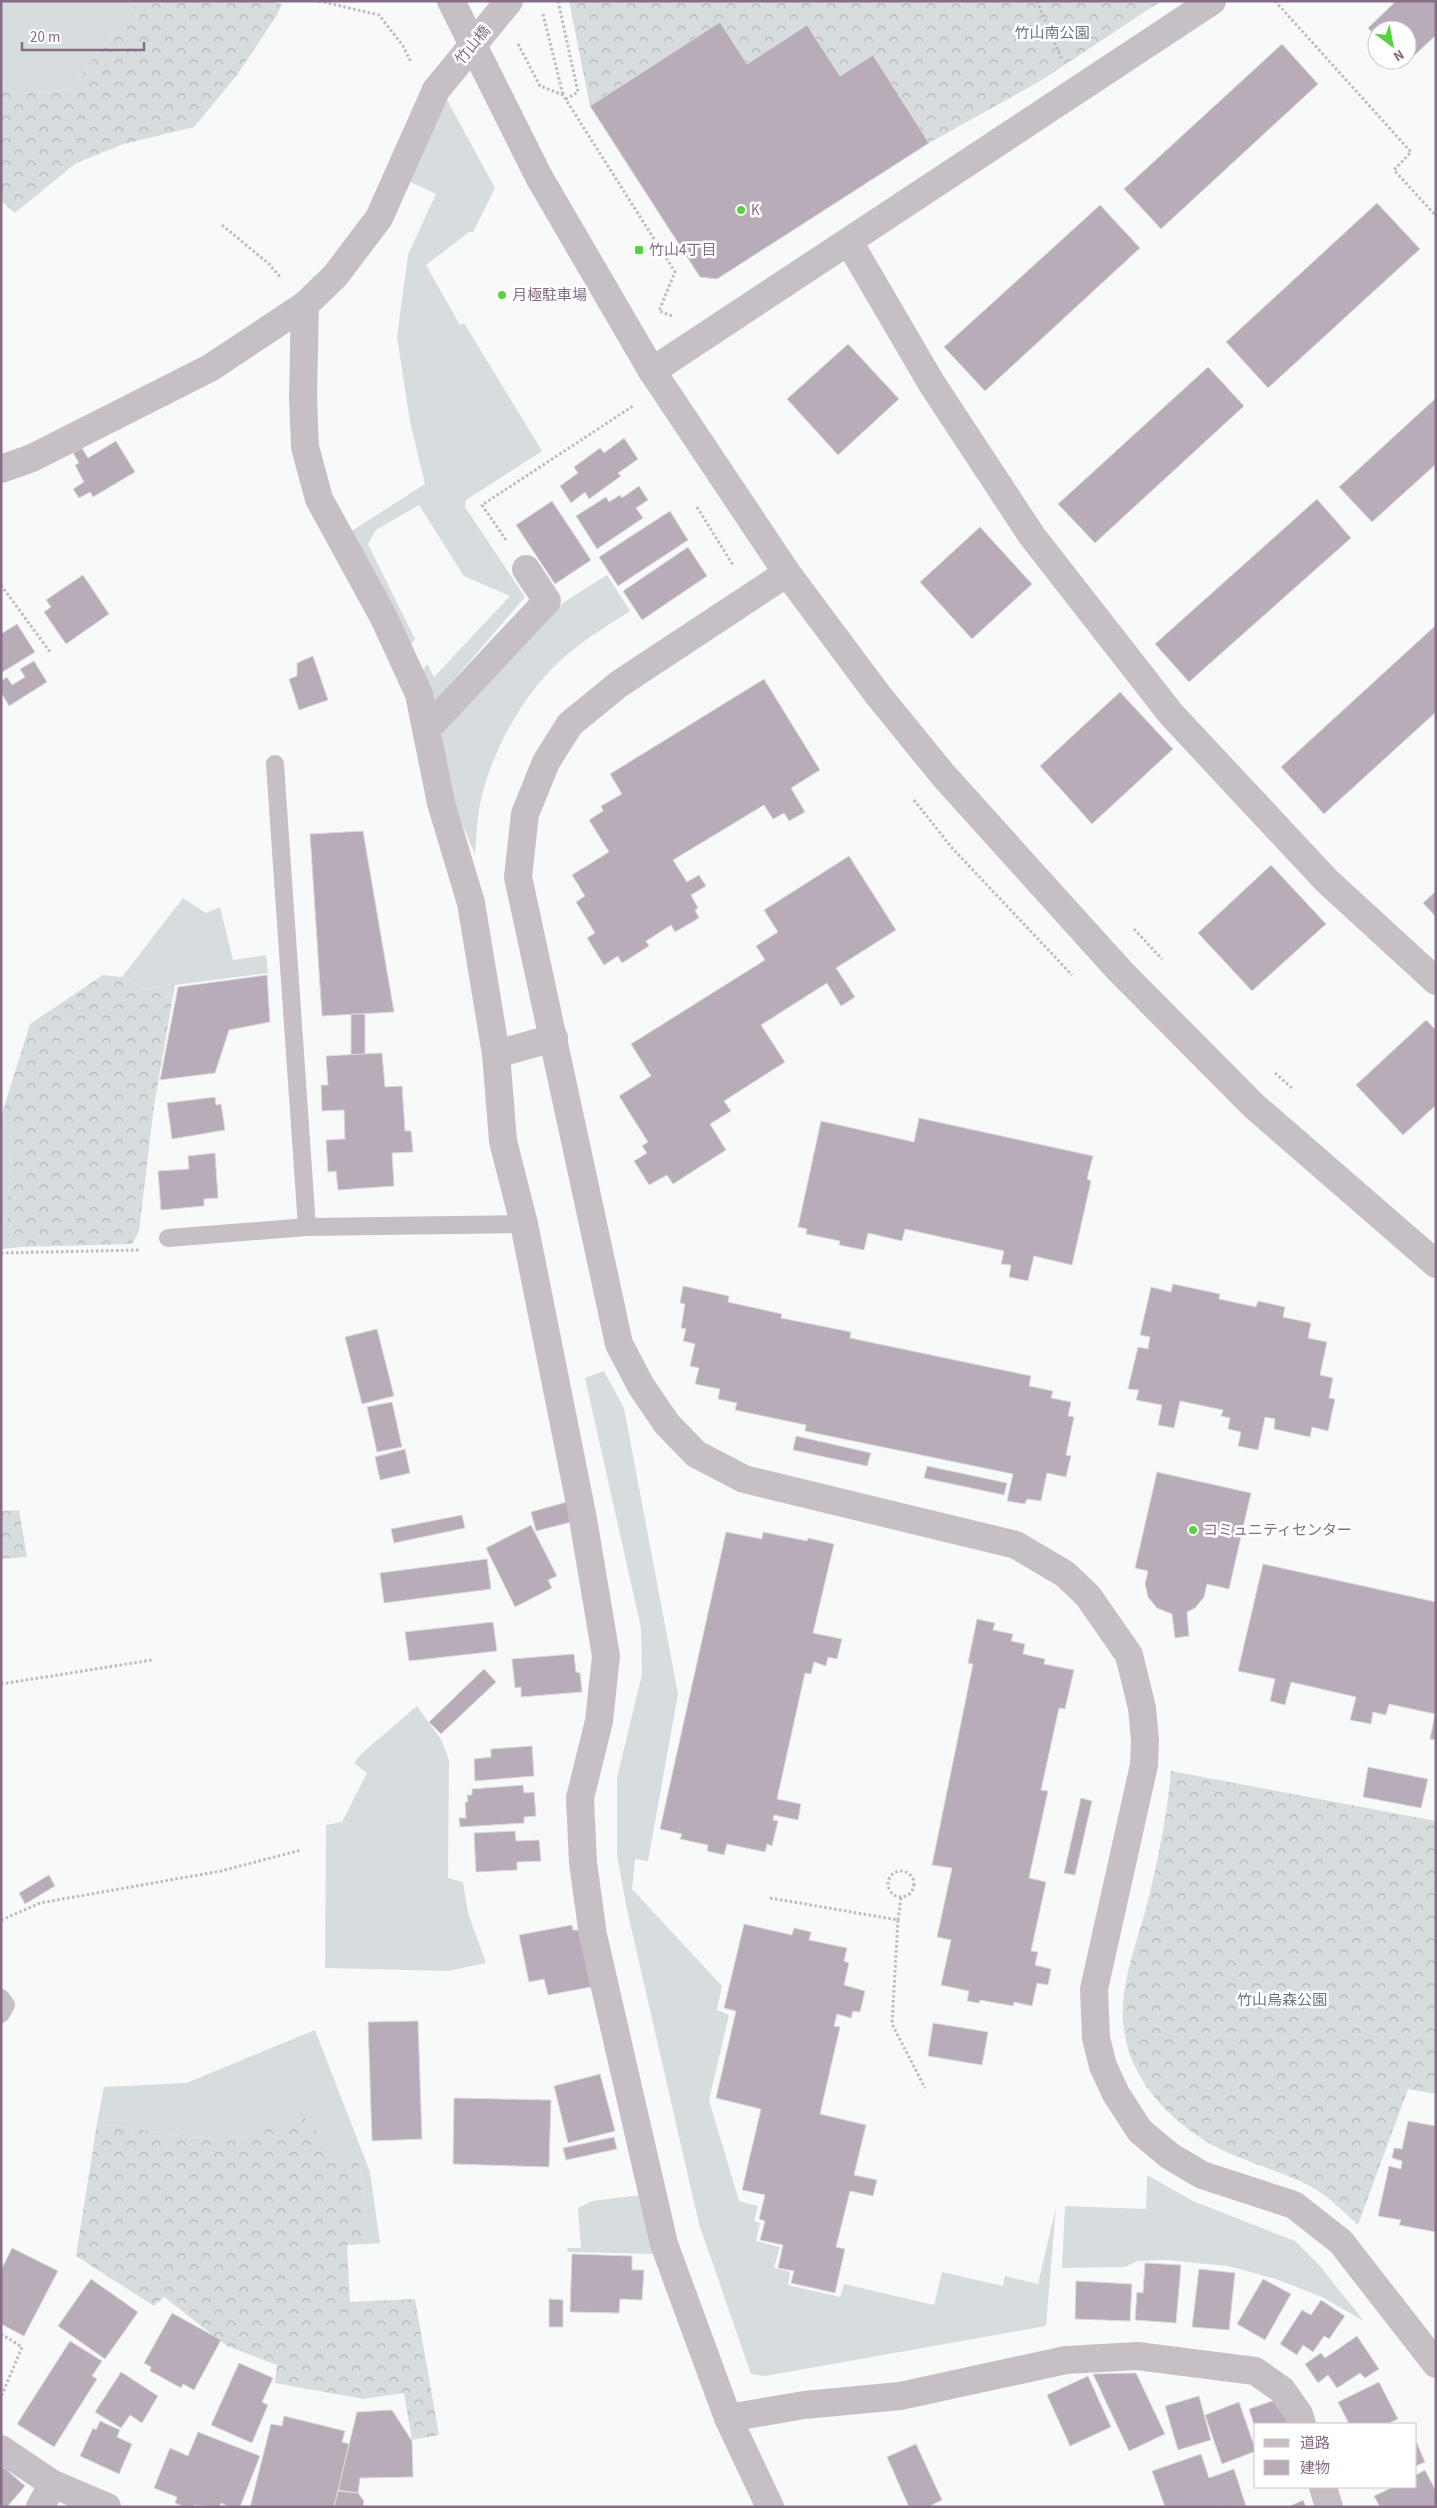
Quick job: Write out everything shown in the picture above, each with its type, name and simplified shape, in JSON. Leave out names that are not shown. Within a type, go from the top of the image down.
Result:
[{"type":"street","points":[[451,1],[539,177],[652,371],[787,573],[878,695],[944,776],[1120,971],[1254,1106],[1436,1264]]},
{"type":"street","name":"竹山橋","points":[[1,469],[32,458],[210,368],[305,305],[335,276],[379,218],[432,98],[509,1]]},
{"type":"street","points":[[652,371],[1212,1]]},
{"type":"street","points":[[849,242],[932,384],[1032,536],[1171,714],[1327,880],[1436,981]]},
{"type":"street","points":[[305,305],[303,397],[305,447],[319,499],[383,616],[419,694],[441,803],[471,902],[496,1054],[503,1141],[524,1224],[583,1519],[606,1656],[599,1721],[580,1798],[583,1863],[593,1935],[664,2244],[728,2418],[770,2507]]},
{"type":"street","points":[[427,729],[547,602],[526,570]]},
{"type":"street","points":[[787,573],[619,684],[570,724],[546,762],[525,814],[518,877],[619,1344],[641,1386],[667,1424],[696,1454],[744,1479],[1016,1545],[1065,1574],[1088,1596],[1109,1624],[1128,1655],[1142,1708],[1145,1740],[1144,1765],[1094,1989],[1096,2038],[1116,2094],[1140,2131],[1170,2156],[1202,2175],[1294,2205],[1341,2242],[1436,2364]]},
{"type":"street","points":[[496,1054],[554,1038]]},
{"type":"street","points":[[728,2418],[804,2405],[900,2396],[1066,2360],[1137,2356],[1255,2371],[1282,2390],[1299,2414],[1302,2423]]},
{"type":"street","points":[[1,2449],[46,2496],[107,2507]]},
{"type":"street","points":[[1323,2488],[1329,2507]]},
{"type":"lane","points":[[275,764],[307,1227]]},
{"type":"lane","points":[[168,1238],[307,1227],[524,1224]]},
{"type":"lane","points":[[1,1998],[6,2005],[1,2014]]},
{"type":"path","points":[[319,1],[379,16],[403,46],[418,76],[432,98]]},
{"type":"path","points":[[558,1],[578,92],[566,99]]},
{"type":"path","points":[[1275,1],[1411,152],[1394,170],[1436,216]]},
{"type":"path","points":[[542,11],[563,95],[674,272],[659,311],[678,318]]},
{"type":"path","points":[[514,35],[540,86],[563,95]]},
{"type":"path","points":[[222,225],[269,264],[305,305]]},
{"type":"path","points":[[526,570],[482,505],[634,405]]},
{"type":"path","points":[[1,585],[50,652]]},
{"type":"path","points":[[1131,926],[1164,962]]},
{"type":"path","points":[[1270,1069],[1298,1094]]},
{"type":"path","points":[[1,1253],[142,1250],[168,1238]]},
{"type":"path","points":[[1,1684],[152,1660]]},
{"type":"path","points":[[1,1920],[40,1903],[221,1872],[300,1850]]},
{"type":"path","points":[[901,1871],[910,1876],[913,1889],[906,1896],[901,1897],[896,1897],[889,1890],[888,1880],[895,1873],[901,1871]]},
{"type":"path","points":[[901,1897],[892,2024],[926,2088]]},
{"type":"path","points":[[770,1898],[898,1920]]},
{"type":"path","points":[[1,2334],[22,2347],[1,2397]]},
{"type":"green space","points":[[1,1],[139,1],[69,90],[18,93],[1,87]]},
{"type":"green space","points":[[139,1],[268,1],[282,4],[277,15],[237,75],[194,127],[124,144],[76,163],[15,213],[1,201],[1,87],[18,93],[69,90]]},
{"type":"green space","name":"竹山南公園","points":[[569,1],[1161,1],[1042,80],[929,143],[873,55],[840,76],[807,25],[747,64],[720,22],[590,106]]},
{"type":"green space","points":[[446,98],[495,188],[473,232],[469,232],[426,265],[460,325],[464,323],[542,451],[466,500],[465,507],[525,597],[433,704],[421,674],[427,664],[434,677],[510,596],[464,576],[419,505],[376,530],[368,544],[415,639],[406,650],[347,534],[425,484],[410,422],[397,337],[408,255],[436,194],[406,180]]},
{"type":"green space","points":[[607,575],[630,611],[586,640],[561,660],[546,675],[520,709],[490,768],[479,809],[475,855],[454,804],[442,762],[442,725],[564,602]]},
{"type":"green space","points":[[183,898],[206,913],[220,907],[233,960],[266,955],[268,973],[144,989],[122,977]]},
{"type":"green space","points":[[103,975],[122,977],[144,989],[175,985],[154,1106],[139,1231],[132,1244],[21,1247],[7,1218],[12,1131],[1,1124],[1,1117],[30,1024]]},
{"type":"green space","points":[[1,1124],[12,1131],[7,1218],[21,1247],[1,1249]]},
{"type":"green space","points":[[604,1371],[624,1408],[678,1694],[648,1861],[635,1859],[632,1889],[722,1986],[717,2010],[729,2015],[709,2100],[739,2201],[758,2206],[754,2221],[760,2223],[756,2241],[780,2247],[774,2268],[790,2272],[788,2285],[840,2297],[844,2284],[934,2305],[942,2272],[1003,2286],[1005,2276],[1038,2284],[1056,2207],[1046,2326],[765,2376],[751,2374],[699,2224],[626,1905],[617,1855],[617,1778],[642,1674],[641,1628],[585,1378]]},
{"type":"green space","points":[[19,1510],[27,1557],[1,1559],[1,1511]]},
{"type":"green space","points":[[417,1706],[442,1741],[449,1761],[448,1878],[463,1882],[468,1913],[486,1963],[448,1971],[325,1968],[326,1825],[342,1822],[367,1773],[354,1763],[361,1754]]},
{"type":"green space","name":"竹山烏森公園","points":[[1171,1771],[1436,1821],[1436,2094],[1408,2089],[1358,2225],[1328,2198],[1308,2185],[1216,2147],[1185,2127],[1153,2096],[1141,2078],[1132,2059],[1125,2038],[1123,2016],[1124,1993],[1158,1855]]},
{"type":"green space","points":[[315,2030],[370,2172],[380,2243],[366,2244],[363,2186],[358,2160],[339,2157],[303,2117],[237,2140],[187,2137],[97,2123],[104,2087],[186,2083]]},
{"type":"green space","points":[[303,2116],[339,2157],[358,2159],[363,2186],[366,2244],[347,2245],[350,2302],[415,2299],[439,2435],[412,2440],[404,2393],[363,2399],[275,2383],[277,2365],[227,2346],[164,2297],[154,2306],[76,2256],[97,2123],[187,2137],[237,2140]]},
{"type":"green space","points":[[1147,2175],[1193,2201],[1295,2241],[1319,2265],[1364,2321],[1322,2297],[1276,2279],[1228,2266],[1165,2260],[1138,2261],[1125,2267],[1062,2268],[1065,2206],[1146,2209]]},
{"type":"green space","points":[[640,2195],[660,2254],[568,2252],[567,2248],[581,2248],[578,2208],[592,2201]]},
{"type":"building","points":[[1396,1],[1436,1],[1436,35],[1417,53],[1417,20],[1376,20]]},
{"type":"building","name":"K","points":[[720,22],[747,64],[807,25],[840,76],[873,55],[929,143],[717,279],[700,277],[590,106]]},
{"type":"building","points":[[1282,44],[1318,84],[1161,229],[1124,189]]},
{"type":"building","points":[[1377,203],[1420,249],[1268,388],[1226,342]]},
{"type":"building","points":[[1100,205],[1140,248],[985,391],[944,347]]},
{"type":"building","points":[[848,344],[899,399],[838,455],[787,399]]},
{"type":"building","points":[[1208,367],[1244,406],[1095,543],[1058,504]]},
{"type":"building","points":[[1436,398],[1436,464],[1372,522],[1339,487]]},
{"type":"building","points":[[624,438],[638,459],[618,473],[621,476],[589,499],[585,492],[571,503],[560,486],[578,473],[574,467],[600,448],[604,453]]},
{"type":"building","points":[[116,441],[135,472],[93,497],[90,492],[79,498],[73,489],[84,482],[75,465],[79,463],[73,453],[82,448],[88,458]]},
{"type":"building","points":[[639,486],[648,500],[636,508],[643,518],[597,549],[576,516],[606,497],[609,502],[620,495],[622,498]]},
{"type":"building","points":[[1317,499],[1351,538],[1189,682],[1155,644]]},
{"type":"building","points":[[552,501],[591,560],[555,584],[516,525]]},
{"type":"building","points":[[670,511],[688,540],[618,586],[599,557]]},
{"type":"building","points":[[980,527],[1032,584],[972,639],[920,582]]},
{"type":"building","points":[[688,547],[707,576],[642,620],[623,591]]},
{"type":"building","points":[[83,575],[109,614],[66,644],[44,612],[51,607],[46,600]]},
{"type":"building","points":[[17,624],[35,652],[1,673],[1,634]]},
{"type":"building","points":[[1436,625],[1436,712],[1324,814],[1281,767]]},
{"type":"building","points":[[313,656],[328,700],[299,710],[289,679],[297,676],[297,663]]},
{"type":"building","points":[[34,661],[47,682],[9,706],[1,692],[1,681],[7,677],[12,685],[25,677],[20,669]]},
{"type":"building","points":[[764,679],[820,770],[791,788],[805,812],[789,821],[784,813],[773,819],[764,805],[673,860],[687,882],[699,875],[706,886],[691,895],[698,908],[695,910],[699,918],[675,932],[671,925],[646,941],[649,946],[622,963],[618,956],[604,965],[587,938],[595,933],[576,902],[585,896],[572,875],[609,852],[589,820],[603,811],[601,806],[622,794],[610,774]]},
{"type":"building","points":[[1120,692],[1173,749],[1092,824],[1040,766]]},
{"type":"building","points":[[363,831],[394,1012],[322,1016],[310,834]]},
{"type":"building","points":[[849,856],[896,930],[836,968],[855,997],[841,1006],[827,983],[761,1025],[785,1062],[724,1101],[731,1111],[710,1124],[726,1150],[673,1184],[667,1175],[649,1185],[634,1161],[647,1153],[642,1146],[648,1142],[619,1096],[651,1076],[631,1044],[765,960],[756,946],[778,932],[764,910]]},
{"type":"building","points":[[1271,865],[1326,924],[1252,991],[1198,933]]},
{"type":"building","points":[[1436,891],[1436,917],[1423,903]]},
{"type":"building","points":[[267,975],[270,1022],[229,1030],[215,1073],[160,1080],[178,987]]},
{"type":"building","points":[[351,1014],[365,1014],[365,1054],[351,1055]]},
{"type":"building","points":[[1426,1020],[1436,1030],[1436,1105],[1403,1135],[1356,1085]]},
{"type":"building","points":[[382,1053],[385,1087],[402,1086],[405,1131],[411,1131],[413,1152],[392,1153],[394,1186],[338,1190],[336,1171],[328,1172],[326,1140],[345,1139],[344,1110],[322,1111],[321,1085],[328,1085],[326,1056]]},
{"type":"building","points":[[215,1097],[216,1105],[221,1104],[225,1130],[172,1139],[167,1103]]},
{"type":"building","points":[[919,1118],[1093,1156],[1087,1179],[1091,1181],[1072,1265],[1034,1256],[1028,1281],[1009,1277],[1011,1265],[1001,1264],[1004,1251],[905,1229],[902,1241],[868,1233],[864,1250],[839,1245],[840,1241],[806,1234],[807,1229],[798,1227],[821,1121],[914,1142]]},
{"type":"building","points":[[215,1153],[218,1198],[204,1199],[204,1206],[161,1210],[158,1171],[189,1169],[188,1156]]},
{"type":"building","points":[[1173,1284],[1220,1294],[1219,1299],[1256,1307],[1258,1301],[1285,1307],[1283,1317],[1311,1323],[1308,1338],[1327,1342],[1320,1375],[1333,1378],[1329,1398],[1335,1399],[1328,1431],[1312,1427],[1310,1437],[1274,1429],[1275,1419],[1265,1417],[1258,1450],[1238,1446],[1241,1432],[1228,1429],[1230,1418],[1221,1416],[1223,1410],[1180,1401],[1174,1428],[1158,1425],[1162,1405],[1136,1400],[1139,1390],[1128,1389],[1138,1347],[1148,1349],[1150,1337],[1140,1335],[1151,1287],[1171,1292]]},
{"type":"building","points":[[683,1286],[729,1296],[728,1302],[782,1314],[781,1318],[851,1332],[850,1338],[1031,1376],[1029,1386],[1053,1391],[1051,1398],[1071,1402],[1068,1416],[1074,1417],[1066,1455],[1071,1456],[1066,1477],[1047,1473],[1041,1501],[1027,1499],[1025,1504],[1007,1501],[1013,1474],[805,1431],[806,1425],[735,1410],[737,1403],[718,1399],[720,1389],[695,1384],[699,1368],[690,1366],[695,1344],[683,1341],[686,1329],[681,1328],[685,1304],[680,1303]]},
{"type":"building","points":[[377,1329],[394,1396],[362,1404],[345,1337]]},
{"type":"building","points":[[392,1402],[402,1447],[377,1452],[367,1407]]},
{"type":"building","points":[[796,1436],[871,1453],[867,1466],[793,1450]]},
{"type":"building","points":[[405,1449],[410,1473],[380,1480],[375,1457]]},
{"type":"building","points":[[927,1466],[1007,1483],[1004,1495],[924,1478]]},
{"type":"building","name":"コミュニティセンター","points":[[1157,1472],[1251,1493],[1229,1589],[1207,1584],[1204,1597],[1195,1608],[1187,1612],[1189,1636],[1175,1638],[1172,1614],[1157,1608],[1148,1597],[1145,1584],[1148,1571],[1135,1568]]},
{"type":"building","points":[[570,1501],[575,1521],[536,1531],[531,1512]]},
{"type":"building","points":[[462,1515],[465,1528],[394,1543],[391,1529]]},
{"type":"building","points":[[531,1525],[557,1576],[548,1580],[552,1588],[515,1607],[486,1548]]},
{"type":"building","points":[[726,1532],[762,1539],[763,1532],[807,1541],[808,1538],[834,1544],[813,1633],[842,1639],[837,1659],[828,1657],[826,1666],[814,1662],[811,1674],[805,1673],[777,1799],[801,1804],[798,1820],[774,1815],[773,1820],[778,1821],[772,1846],[767,1844],[765,1852],[727,1844],[724,1855],[707,1851],[708,1845],[680,1839],[682,1834],[660,1829]]},
{"type":"building","points":[[487,1559],[491,1589],[384,1603],[380,1573]]},
{"type":"building","points":[[1263,1564],[1436,1602],[1436,1740],[1430,1739],[1435,1714],[1389,1704],[1386,1715],[1373,1712],[1371,1724],[1350,1720],[1356,1697],[1291,1682],[1285,1705],[1270,1701],[1275,1679],[1238,1671]]},
{"type":"building","points":[[977,1619],[995,1623],[993,1630],[1013,1634],[1011,1641],[1025,1644],[1023,1654],[1045,1659],[1044,1664],[1074,1670],[1065,1709],[1059,1708],[1041,1790],[1048,1791],[1029,1878],[1046,1882],[1031,1951],[1038,1952],[1035,1965],[1051,1969],[1048,1985],[1037,1983],[1032,2006],[1014,2002],[1013,2006],[980,2000],[979,2003],[967,2001],[969,1991],[941,1985],[951,1940],[937,1937],[952,1868],[932,1865],[973,1664],[968,1663]]},
{"type":"building","points":[[493,1622],[497,1651],[409,1661],[405,1632]]},
{"type":"building","points":[[574,1654],[576,1672],[580,1673],[582,1692],[521,1697],[521,1687],[515,1688],[512,1659]]},
{"type":"building","points":[[484,1669],[496,1682],[441,1734],[429,1722]]},
{"type":"building","points":[[532,1746],[534,1776],[475,1781],[474,1759],[491,1757],[491,1749]]},
{"type":"building","points":[[1368,1767],[1428,1779],[1421,1808],[1363,1797]]},
{"type":"building","points":[[523,1785],[524,1793],[534,1792],[536,1816],[524,1817],[524,1823],[460,1827],[459,1818],[466,1818],[465,1802],[468,1802],[467,1795],[472,1795],[472,1789]]},
{"type":"building","points":[[1081,1798],[1092,1801],[1075,1875],[1064,1873]]},
{"type":"building","points":[[515,1831],[516,1841],[539,1840],[541,1861],[517,1862],[517,1870],[476,1872],[474,1833]]},
{"type":"building","points":[[49,1875],[55,1886],[25,1904],[19,1893]]},
{"type":"building","points":[[744,1924],[792,1935],[794,1928],[811,1932],[809,1940],[847,1948],[844,1961],[849,1963],[844,1985],[865,1991],[860,2012],[853,2011],[851,2018],[837,2014],[834,2026],[840,2027],[820,2114],[866,2125],[854,2175],[877,2180],[873,2196],[850,2191],[836,2247],[845,2249],[835,2293],[791,2283],[794,2271],[778,2268],[783,2245],[760,2240],[765,2221],[759,2219],[765,2195],[742,2190],[761,2109],[716,2098],[736,2011],[724,2008]]},
{"type":"building","points":[[572,1925],[573,1930],[579,1930],[591,1987],[548,1995],[544,1979],[529,1982],[519,1935]]},
{"type":"building","points":[[418,2021],[422,2139],[372,2141],[368,2022]]},
{"type":"building","points":[[933,2023],[988,2032],[982,2065],[928,2056]]},
{"type":"building","points":[[600,2074],[615,2131],[568,2143],[554,2086]]},
{"type":"building","points":[[454,2098],[551,2100],[549,2167],[453,2164]]},
{"type":"building","points":[[1408,2121],[1436,2126],[1436,2232],[1399,2225],[1401,2220],[1378,2216],[1389,2166],[1401,2169],[1402,2161],[1392,2158],[1394,2148],[1402,2149]]},
{"type":"building","points":[[614,2137],[617,2149],[566,2160],[563,2148]]},
{"type":"building","points":[[12,2248],[58,2271],[24,2336],[1,2324],[1,2270]]},
{"type":"building","points":[[572,2254],[632,2256],[632,2270],[644,2270],[642,2300],[620,2299],[619,2313],[570,2312]]},
{"type":"building","points":[[1145,2263],[1181,2265],[1176,2323],[1135,2320],[1137,2292],[1143,2293]]},
{"type":"building","points":[[1199,2269],[1235,2273],[1229,2330],[1192,2327]]},
{"type":"building","points":[[91,2279],[138,2312],[105,2359],[58,2326]]},
{"type":"building","points":[[1263,2279],[1291,2294],[1265,2340],[1237,2324]]},
{"type":"building","points":[[1076,2281],[1132,2284],[1130,2321],[1075,2319]]},
{"type":"building","points":[[549,2299],[563,2300],[563,2327],[549,2327]]},
{"type":"building","points":[[1321,2300],[1345,2316],[1329,2339],[1324,2336],[1313,2352],[1303,2345],[1297,2355],[1280,2344],[1302,2310],[1311,2315]]},
{"type":"building","points":[[172,2313],[221,2340],[194,2390],[183,2384],[181,2388],[150,2371],[151,2367],[144,2363]]},
{"type":"building","points":[[1357,2336],[1379,2369],[1365,2378],[1360,2373],[1337,2388],[1328,2375],[1318,2383],[1305,2364],[1321,2353],[1325,2358]]},
{"type":"building","points":[[70,2341],[102,2361],[92,2376],[97,2379],[54,2447],[17,2424]]},
{"type":"building","points":[[239,2363],[273,2378],[262,2402],[268,2405],[252,2443],[211,2425]]},
{"type":"building","points":[[121,2372],[158,2396],[142,2423],[130,2415],[121,2428],[95,2412]]},
{"type":"building","points":[[1136,2373],[1165,2434],[1129,2451],[1093,2374]]},
{"type":"building","points":[[1088,2376],[1111,2427],[1070,2446],[1047,2395]]},
{"type":"building","points":[[1379,2382],[1398,2419],[1389,2423],[1348,2423],[1338,2402]]},
{"type":"building","points":[[1199,2396],[1211,2440],[1178,2450],[1165,2406]]},
{"type":"building","points":[[1278,2399],[1290,2423],[1254,2423],[1254,2425],[1249,2409]]},
{"type":"building","points":[[1239,2402],[1254,2445],[1254,2452],[1222,2464],[1205,2415]]},
{"type":"building","points":[[392,2410],[412,2441],[413,2477],[360,2478],[358,2493],[338,2490],[357,2412]]},
{"type":"building","points":[[284,2416],[345,2431],[342,2442],[349,2444],[334,2507],[250,2507],[271,2424],[282,2426]]},
{"type":"building","points":[[100,2421],[120,2430],[117,2437],[132,2444],[119,2474],[80,2456],[93,2428],[96,2430]]},
{"type":"building","points":[[198,2432],[260,2456],[240,2507],[230,2507],[221,2503],[219,2507],[194,2505],[193,2507],[185,2507],[175,2503],[177,2497],[154,2488],[170,2448],[188,2456]]},
{"type":"building","points":[[1417,2443],[1425,2462],[1417,2466]]},
{"type":"building","points":[[916,2444],[942,2500],[928,2507],[909,2507],[887,2457]]},
{"type":"building","points":[[1201,2454],[1209,2478],[1234,2469],[1246,2506],[1165,2507],[1152,2471]]},
{"type":"building","points":[[1,2465],[25,2486],[7,2507],[1,2507]]},
{"type":"building","points":[[1425,2470],[1436,2491],[1436,2507],[1380,2507],[1374,2496],[1391,2488],[1417,2488],[1417,2474]]},
{"type":"building","points":[[338,2491],[358,2493],[364,2501],[363,2507],[334,2507]]},
{"type":"building","points":[[1303,2500],[1306,2507],[1288,2507]]},
{"type":"place","name":"K","points":[[741,210]]},
{"type":"place","name":"竹山4丁目","points":[[639,250]]},
{"type":"place","name":"月極駐車場","points":[[502,295]]},
{"type":"place","name":"コミュニティセンター","points":[[1193,1530]]}]
